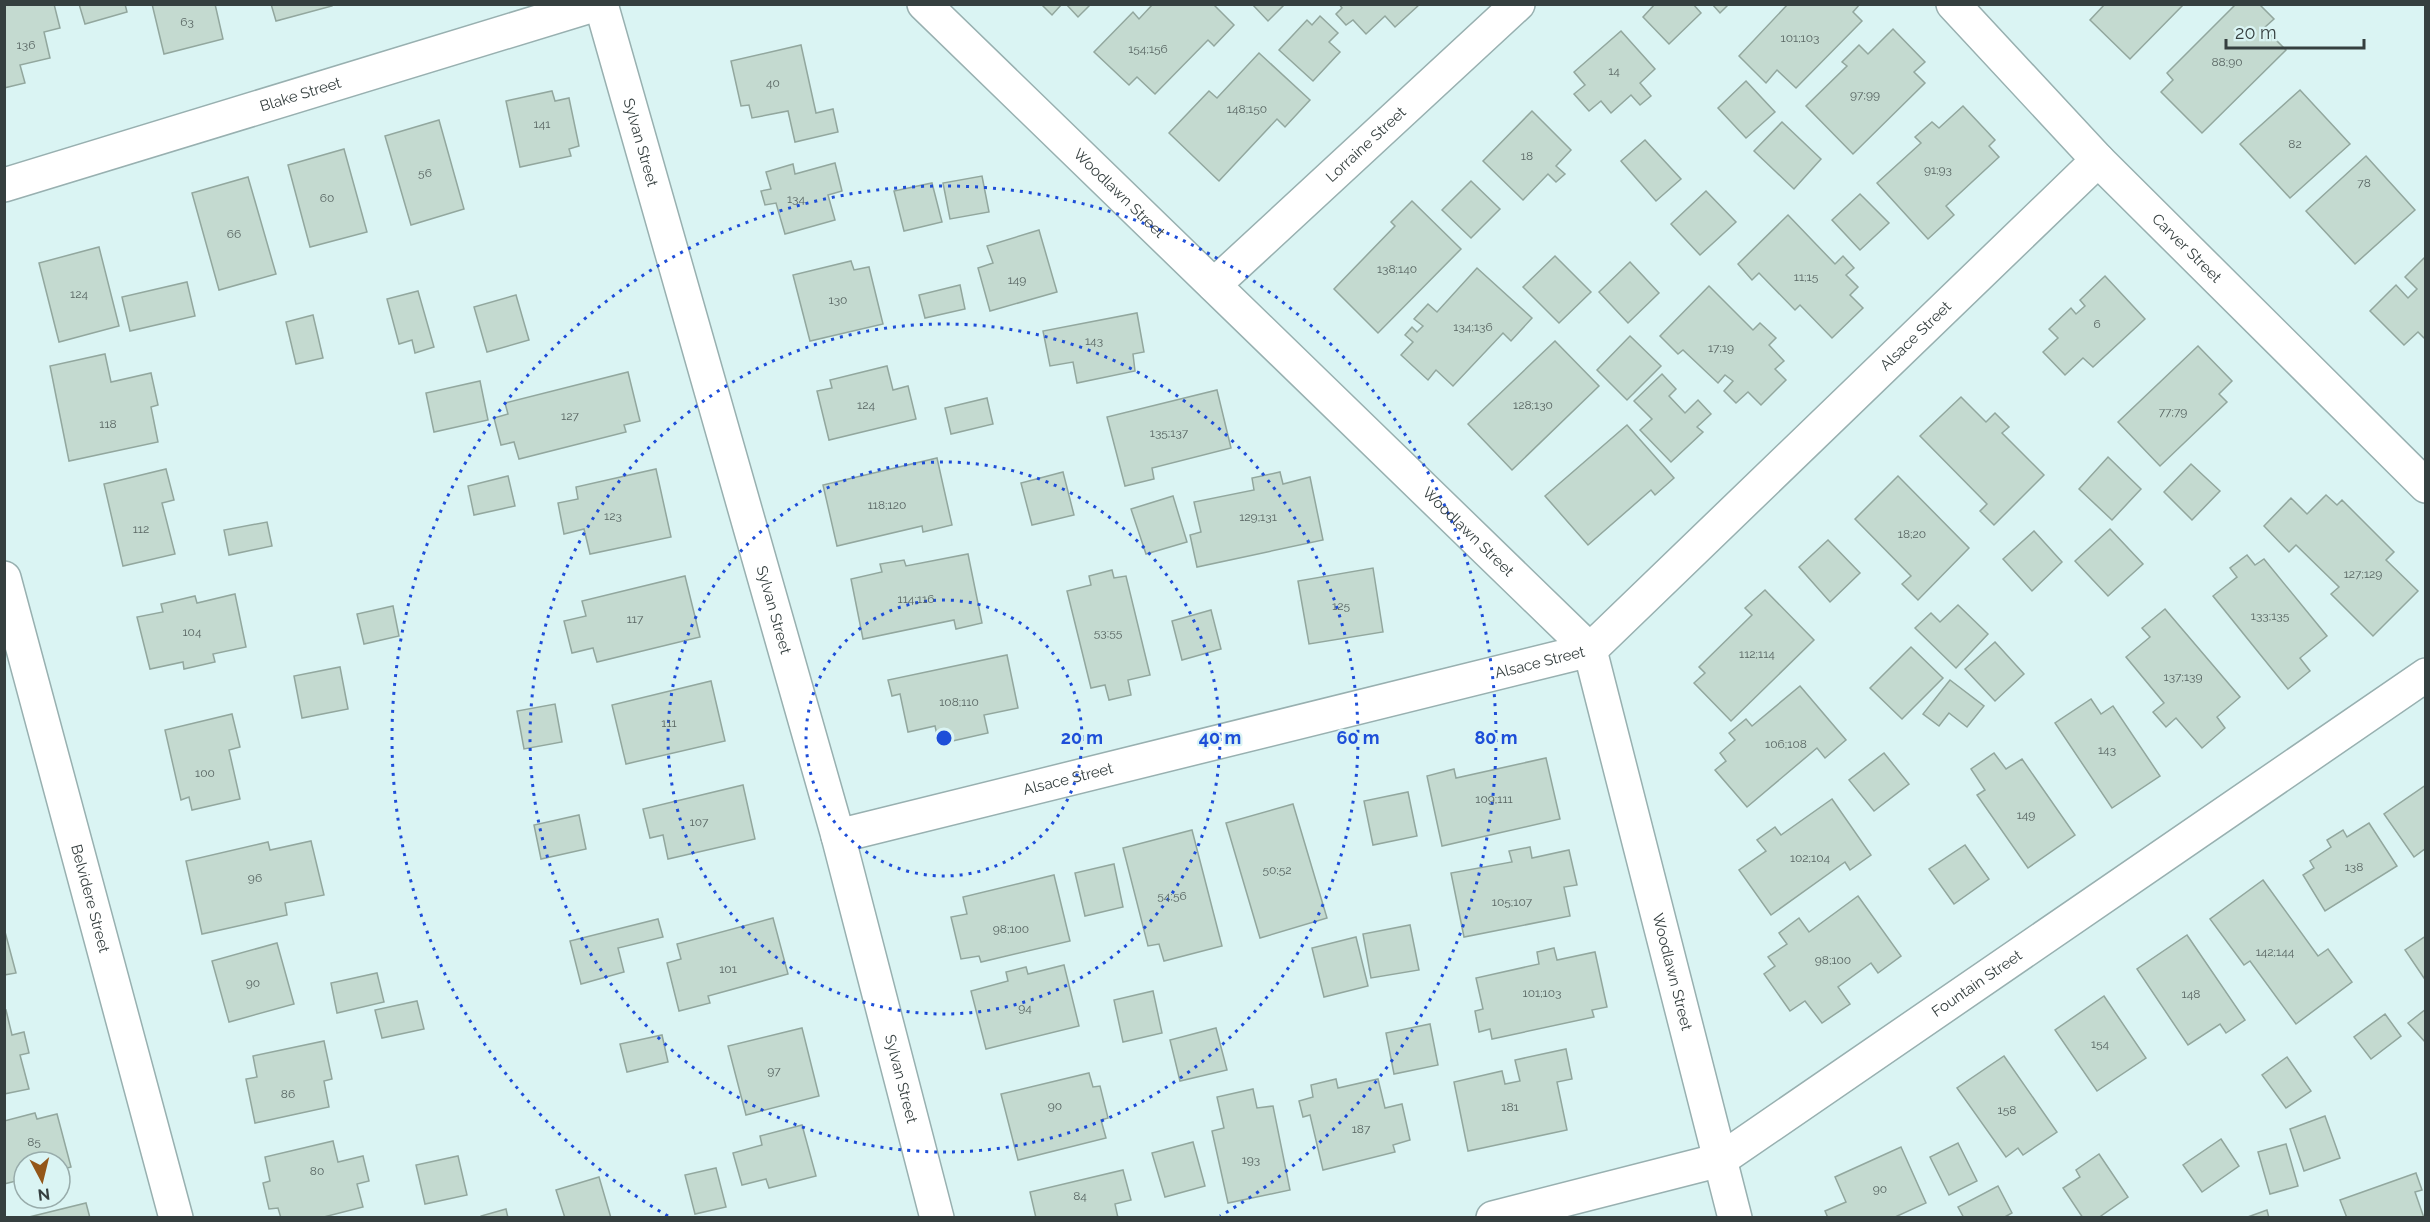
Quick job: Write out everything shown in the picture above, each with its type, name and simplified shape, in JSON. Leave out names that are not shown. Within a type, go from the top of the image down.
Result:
[{"type":"street","name":"Blake Street","points":[[4,185],[599,4]]},
{"type":"street","name":"Sylvan Street","points":[[599,4],[838,836],[937,1218]]},
{"type":"street","name":"Woodlawn Street","points":[[924,4],[1590,650],[1735,1218]]},
{"type":"street","name":"Lorraine Street","points":[[1214,285],[1518,4]]},
{"type":"street","name":"Carver Street","points":[[1953,4],[2098,160],[2426,486]]},
{"type":"street","name":"Alsace Street","points":[[838,836],[1590,650],[2098,160]]},
{"type":"street","name":"Belvidere Street","points":[[4,578],[176,1218]]},
{"type":"street","name":"Fountain Street","points":[[1493,1218],[1720,1160],[2426,675]]},
{"type":"building","points":[[4,4],[54,4],[60,28],[44,32],[50,58],[20,65],[25,83],[4,88]]},
{"type":"building","points":[[79,4],[125,4],[127,12],[85,24]]},
{"type":"building","points":[[152,4],[215,4],[223,39],[164,54]]},
{"type":"building","points":[[271,4],[332,4],[332,6],[276,21]]},
{"type":"building","points":[[1041,4],[1062,4],[1052,15]]},
{"type":"building","points":[[1066,4],[1091,4],[1078,17]]},
{"type":"building","points":[[1153,4],[1213,4],[1234,25],[1214,46],[1208,40],[1155,94],[1137,77],[1129,85],[1094,52],[1133,12],[1139,19]]},
{"type":"building","points":[[1252,4],[1285,4],[1268,21]]},
{"type":"building","points":[[1339,4],[1420,4],[1395,27],[1385,16],[1366,34],[1353,20],[1346,25],[1336,14],[1342,8]]},
{"type":"building","points":[[1655,4],[1693,4],[1701,13],[1669,44],[1643,17]]},
{"type":"building","points":[[1712,4],[1729,4],[1720,13]]},
{"type":"building","points":[[1788,4],[1860,4],[1853,12],[1862,21],[1796,88],[1777,70],[1766,83],[1739,56]]},
{"type":"building","points":[[2105,4],[2184,4],[2130,59],[2090,20]]},
{"type":"building","points":[[2236,4],[2259,4],[2274,19],[2264,28],[2286,50],[2202,133],[2161,92],[2173,80],[2167,73]]},
{"type":"building","points":[[1320,16],[1338,33],[1329,42],[1340,52],[1313,81],[1279,50],[1307,20],[1312,25]]},
{"type":"building","points":[[1893,29],[1925,62],[1914,72],[1925,83],[1853,154],[1806,106],[1847,66],[1842,62],[1859,45],[1868,54]]},
{"type":"building","points":[[1621,31],[1655,69],[1640,83],[1651,96],[1640,105],[1631,95],[1611,113],[1601,101],[1589,111],[1574,94],[1585,85],[1574,72]]},
{"type":"building","points":[[801,45],[816,113],[833,109],[838,132],[795,142],[788,111],[752,118],[749,105],[741,106],[731,61]]},
{"type":"building","points":[[1259,53],[1310,100],[1285,127],[1277,119],[1219,181],[1169,133],[1209,91],[1217,98]]},
{"type":"building","points":[[1746,81],[1775,112],[1746,138],[1718,108]]},
{"type":"building","points":[[2300,90],[2350,144],[2290,198],[2240,144]]},
{"type":"building","points":[[552,91],[555,101],[569,98],[579,146],[569,149],[571,156],[520,167],[506,101]]},
{"type":"building","points":[[1963,106],[1995,140],[1989,146],[1999,157],[1946,206],[1954,215],[1928,239],[1877,183],[1921,143],[1915,137],[1932,122],[1939,128]]},
{"type":"building","points":[[1532,111],[1571,150],[1556,166],[1565,174],[1556,182],[1548,174],[1523,200],[1483,161]]},
{"type":"building","points":[[439,120],[464,209],[411,225],[385,136]]},
{"type":"building","points":[[1782,122],[1821,159],[1794,189],[1754,151]]},
{"type":"building","points":[[1645,140],[1681,179],[1656,201],[1621,161]]},
{"type":"building","points":[[344,149],[367,232],[310,247],[288,165]]},
{"type":"building","points":[[2366,156],[2415,210],[2355,264],[2306,211]]},
{"type":"building","points":[[835,163],[842,191],[828,195],[835,220],[785,234],[776,203],[765,205],[761,191],[771,189],[766,172],[793,164],[795,174]]},
{"type":"building","points":[[982,176],[989,212],[950,219],[943,183]]},
{"type":"building","points":[[248,177],[276,274],[219,290],[192,193]]},
{"type":"building","points":[[1471,181],[1500,209],[1471,238],[1442,210]]},
{"type":"building","points":[[932,183],[942,222],[904,231],[894,191]]},
{"type":"building","points":[[1706,191],[1736,222],[1700,255],[1671,224]]},
{"type":"building","points":[[1860,194],[1889,223],[1860,250],[1832,220]]},
{"type":"building","points":[[1412,201],[1461,249],[1378,333],[1334,289],[1395,226],[1391,222]]},
{"type":"building","points":[[1788,215],[1835,264],[1843,256],[1854,268],[1846,275],[1858,287],[1850,295],[1863,308],[1832,338],[1800,305],[1795,310],[1759,273],[1752,280],[1738,264]]},
{"type":"building","points":[[1039,230],[1057,292],[990,311],[978,268],[993,263],[987,246]]},
{"type":"building","points":[[99,247],[119,326],[59,342],[39,263]]},
{"type":"building","points":[[1555,256],[1591,292],[1559,323],[1523,287]]},
{"type":"building","points":[[2426,256],[2426,340],[2418,332],[2404,345],[2370,311],[2396,285],[2408,298],[2417,289],[2405,277]]},
{"type":"building","points":[[851,261],[854,270],[869,267],[883,324],[810,341],[793,275]]},
{"type":"building","points":[[1630,262],[1659,293],[1628,323],[1599,292]]},
{"type":"building","points":[[1477,268],[1532,318],[1511,341],[1503,333],[1453,386],[1436,370],[1428,380],[1401,355],[1413,342],[1405,335],[1412,327],[1417,332],[1423,326],[1414,319],[1428,304],[1437,312]]},
{"type":"building","points":[[2105,276],[2145,319],[2093,367],[2083,358],[2065,375],[2043,352],[2058,338],[2049,329],[2071,308],[2076,314],[2085,306],[2080,300]]},
{"type":"building","points":[[187,282],[195,316],[130,331],[122,297]]},
{"type":"building","points":[[960,285],[965,309],[925,318],[919,295]]},
{"type":"building","points":[[1709,286],[1753,330],[1760,323],[1776,338],[1769,345],[1784,361],[1775,369],[1786,380],[1761,405],[1748,392],[1736,403],[1724,391],[1733,381],[1725,375],[1718,383],[1683,350],[1678,354],[1660,336]]},
{"type":"building","points":[[418,291],[434,347],[415,353],[412,340],[399,344],[387,299]]},
{"type":"building","points":[[516,295],[529,340],[487,352],[474,307]]},
{"type":"building","points":[[1137,313],[1144,352],[1133,354],[1135,371],[1077,383],[1073,362],[1050,366],[1043,331]]},
{"type":"building","points":[[313,315],[323,358],[296,364],[286,322]]},
{"type":"building","points":[[1630,336],[1661,366],[1627,400],[1597,370]]},
{"type":"building","points":[[1555,341],[1599,386],[1512,470],[1468,424]]},
{"type":"building","points":[[2198,346],[2232,381],[2219,394],[2227,402],[2160,466],[2118,422]]},
{"type":"building","points":[[105,354],[111,382],[151,373],[158,405],[151,407],[158,442],[69,461],[50,366]]},
{"type":"building","points":[[887,366],[893,390],[908,386],[916,419],[829,440],[817,391],[832,388],[830,380]]},
{"type":"building","points":[[628,372],[640,421],[624,425],[626,432],[519,459],[514,442],[501,445],[494,418],[508,414],[505,403]]},
{"type":"building","points":[[1662,374],[1676,389],[1669,396],[1685,413],[1698,400],[1711,414],[1697,427],[1703,432],[1671,462],[1640,430],[1652,419],[1634,401]]},
{"type":"building","points":[[480,381],[488,420],[434,432],[426,393]]},
{"type":"building","points":[[1217,390],[1231,448],[1152,468],[1154,479],[1125,486],[1107,417]]},
{"type":"building","points":[[1961,397],[1986,422],[1995,413],[2009,427],[2002,433],[2044,475],[1994,525],[1980,511],[1987,504],[1920,436]]},
{"type":"building","points":[[987,398],[993,424],[951,434],[945,408]]},
{"type":"building","points":[[1627,425],[1674,478],[1655,495],[1651,490],[1588,545],[1545,496]]},
{"type":"building","points":[[2108,457],[2141,489],[2112,520],[2079,489]]},
{"type":"building","points":[[937,458],[952,525],[923,532],[922,526],[837,546],[823,485]]},
{"type":"building","points":[[2191,464],[2220,491],[2192,520],[2164,492]]},
{"type":"building","points":[[166,469],[174,500],[162,503],[175,554],[123,566],[104,484]]},
{"type":"building","points":[[656,469],[671,537],[590,554],[584,529],[564,534],[558,503],[578,499],[576,487]]},
{"type":"building","points":[[1063,472],[1074,515],[1032,525],[1021,483]]},
{"type":"building","points":[[1280,472],[1283,484],[1310,477],[1323,540],[1197,567],[1190,535],[1201,532],[1194,502],[1254,490],[1252,478]]},
{"type":"building","points":[[508,476],[515,506],[474,515],[468,486]]},
{"type":"building","points":[[1898,476],[1969,548],[1918,600],[1902,584],[1911,576],[1855,519]]},
{"type":"building","points":[[2326,495],[2337,505],[2342,500],[2394,552],[2386,560],[2418,591],[2373,636],[2331,594],[2339,587],[2296,545],[2289,552],[2264,526],[2291,498],[2307,514]]},
{"type":"building","points":[[1173,496],[1187,542],[1146,554],[1131,509]]},
{"type":"building","points":[[267,522],[272,546],[229,555],[224,530]]},
{"type":"building","points":[[2110,529],[2143,564],[2108,596],[2075,561]]},
{"type":"building","points":[[2034,531],[2062,562],[2032,591],[2003,559]]},
{"type":"building","points":[[1828,540],[1860,573],[1830,602],[1799,567]]},
{"type":"building","points":[[968,554],[982,623],[956,629],[954,620],[863,639],[851,579],[882,572],[880,564],[904,560],[906,566]]},
{"type":"building","points":[[2247,555],[2255,565],[2264,559],[2327,636],[2300,658],[2310,671],[2288,689],[2213,596],[2237,577],[2230,568]]},
{"type":"building","points":[[1373,568],[1383,632],[1309,644],[1298,581]]},
{"type":"building","points":[[1112,570],[1114,578],[1126,576],[1150,675],[1128,680],[1131,695],[1109,700],[1105,685],[1091,688],[1067,591],[1091,585],[1089,576]]},
{"type":"building","points":[[685,576],[700,637],[597,662],[593,648],[572,653],[564,621],[586,616],[582,601]]},
{"type":"building","points":[[1765,590],[1814,640],[1731,721],[1694,683],[1705,673],[1699,667],[1752,615],[1745,608]]},
{"type":"building","points":[[235,594],[246,647],[213,654],[215,662],[184,669],[183,662],[150,669],[137,617],[163,612],[161,604],[195,596],[197,603]]},
{"type":"building","points":[[1958,605],[1988,634],[1956,668],[1915,628],[1931,613],[1940,622]]},
{"type":"building","points":[[393,606],[399,636],[364,644],[357,614]]},
{"type":"building","points":[[2165,609],[2240,697],[2217,717],[2225,728],[2202,748],[2176,718],[2166,727],[2153,712],[2164,703],[2126,657],[2150,637],[2142,628]]},
{"type":"building","points":[[1211,610],[1221,649],[1182,660],[1172,621]]},
{"type":"building","points":[[1995,642],[2024,674],[1995,701],[1965,669]]},
{"type":"building","points":[[1911,647],[1943,678],[1902,719],[1870,688]]},
{"type":"building","points":[[1007,655],[1018,708],[984,715],[988,733],[939,744],[935,726],[908,732],[900,694],[892,696],[888,680]]},
{"type":"building","points":[[340,667],[348,709],[302,718],[294,676]]},
{"type":"building","points":[[1950,680],[1984,706],[1967,727],[1949,713],[1939,726],[1923,714]]},
{"type":"building","points":[[711,681],[725,741],[626,764],[612,705]]},
{"type":"building","points":[[1800,686],[1846,740],[1825,758],[1817,748],[1747,807],[1715,770],[1726,761],[1720,753],[1735,740],[1729,733],[1746,719],[1752,726]]},
{"type":"building","points":[[2091,699],[2101,714],[2113,706],[2160,776],[2112,808],[2055,723]]},
{"type":"building","points":[[555,704],[562,742],[524,749],[517,711]]},
{"type":"building","points":[[232,714],[240,747],[229,750],[240,799],[192,810],[189,797],[181,800],[165,730]]},
{"type":"building","points":[[1884,753],[1909,784],[1874,811],[1849,780]]},
{"type":"building","points":[[1994,753],[2006,769],[2022,759],[2075,835],[2028,868],[1977,795],[1985,790],[1971,769]]},
{"type":"building","points":[[1546,758],[1560,819],[1442,846],[1427,776],[1454,769],[1456,778]]},
{"type":"building","points":[[743,785],[755,839],[668,859],[663,835],[650,838],[643,809]]},
{"type":"building","points":[[2426,785],[2426,848],[2414,857],[2384,814]]},
{"type":"building","points":[[1408,792],[1417,836],[1373,845],[1364,801]]},
{"type":"building","points":[[1832,799],[1871,855],[1850,870],[1845,862],[1771,915],[1739,870],[1766,851],[1757,840],[1775,827],[1781,835]]},
{"type":"building","points":[[1293,804],[1327,918],[1260,938],[1226,823]]},
{"type":"building","points":[[579,815],[586,849],[541,859],[534,825]]},
{"type":"building","points":[[2369,823],[2397,866],[2325,911],[2303,875],[2314,868],[2310,861],[2331,847],[2327,840],[2343,830],[2347,837]]},
{"type":"building","points":[[1192,830],[1222,946],[1164,961],[1159,944],[1148,946],[1123,848]]},
{"type":"building","points":[[311,841],[324,895],[285,903],[287,915],[202,934],[186,861],[268,842],[270,850]]},
{"type":"building","points":[[1965,845],[1989,879],[1954,904],[1929,869]]},
{"type":"building","points":[[1530,847],[1532,858],[1569,850],[1577,885],[1564,887],[1570,916],[1464,937],[1451,873],[1512,862],[1509,851]]},
{"type":"building","points":[[1114,864],[1123,907],[1085,916],[1075,873]]},
{"type":"building","points":[[1054,875],[1070,941],[981,962],[979,956],[961,959],[951,917],[967,914],[963,897]]},
{"type":"building","points":[[2263,880],[2318,956],[2328,949],[2352,982],[2296,1024],[2250,961],[2244,965],[2210,919]]},
{"type":"building","points":[[1858,896],[1901,956],[1878,973],[1871,963],[1838,987],[1850,1004],[1822,1023],[1805,1001],[1790,1011],[1764,974],[1775,966],[1768,957],[1787,944],[1779,933],[1799,918],[1809,932]]},
{"type":"building","points":[[773,918],[788,974],[708,996],[710,1003],[679,1011],[667,963],[681,959],[677,944]]},
{"type":"building","points":[[658,919],[663,937],[618,948],[624,972],[581,984],[570,941]]},
{"type":"building","points":[[1410,925],[1419,970],[1371,978],[1363,934]]},
{"type":"building","points":[[4,928],[16,973],[4,975]]},
{"type":"building","points":[[2187,935],[2245,1020],[2226,1033],[2220,1024],[2188,1045],[2137,969]]},
{"type":"building","points":[[2426,936],[2426,981],[2405,950]]},
{"type":"building","points":[[1356,937],[1368,986],[1324,997],[1312,948]]},
{"type":"building","points":[[277,943],[294,1004],[229,1022],[212,961]]},
{"type":"building","points":[[1554,948],[1557,960],[1595,952],[1607,1007],[1592,1010],[1594,1017],[1492,1039],[1490,1029],[1479,1032],[1475,1011],[1483,1009],[1476,978],[1539,964],[1537,952]]},
{"type":"building","points":[[1064,965],[1079,1026],[986,1049],[971,991],[1008,981],[1006,972],[1026,967],[1028,974]]},
{"type":"building","points":[[377,973],[384,1002],[337,1013],[331,983]]},
{"type":"building","points":[[1153,991],[1162,1033],[1123,1042],[1114,1000]]},
{"type":"building","points":[[2104,996],[2146,1058],[2097,1091],[2055,1030]]},
{"type":"building","points":[[417,1001],[424,1029],[382,1038],[375,1010]]},
{"type":"building","points":[[2426,1009],[2426,1043],[2408,1023]]},
{"type":"building","points":[[6,1010],[12,1035],[24,1032],[29,1053],[20,1055],[29,1089],[4,1094],[4,1011]]},
{"type":"building","points":[[2385,1014],[2401,1036],[2371,1059],[2354,1037]]},
{"type":"building","points":[[1430,1024],[1438,1065],[1394,1074],[1386,1033]]},
{"type":"building","points":[[802,1028],[819,1096],[746,1115],[728,1046]]},
{"type":"building","points":[[1216,1028],[1227,1070],[1180,1081],[1170,1040]]},
{"type":"building","points":[[662,1035],[668,1062],[627,1072],[620,1044]]},
{"type":"building","points":[[324,1041],[332,1079],[324,1081],[329,1107],[255,1123],[246,1079],[257,1077],[253,1056]]},
{"type":"building","points":[[1566,1049],[1572,1079],[1557,1082],[1567,1130],[1468,1151],[1454,1082],[1502,1071],[1505,1084],[1520,1081],[1515,1060]]},
{"type":"building","points":[[2004,1056],[2057,1132],[2023,1155],[2018,1148],[2006,1157],[1957,1088]]},
{"type":"building","points":[[2287,1057],[2311,1091],[2286,1108],[2262,1075]]},
{"type":"building","points":[[1089,1073],[1093,1087],[1100,1086],[1108,1118],[1101,1120],[1106,1138],[1018,1160],[1001,1094]]},
{"type":"building","points":[[1336,1079],[1338,1088],[1378,1079],[1385,1108],[1402,1104],[1410,1140],[1393,1145],[1395,1152],[1323,1170],[1310,1115],[1303,1117],[1299,1101],[1313,1097],[1311,1085]]},
{"type":"building","points":[[1253,1089],[1257,1108],[1273,1106],[1290,1190],[1228,1203],[1212,1131],[1224,1128],[1217,1097]]},
{"type":"building","points":[[35,1113],[37,1119],[57,1114],[67,1150],[12,1150],[12,1182],[4,1184],[4,1121]]},
{"type":"building","points":[[2325,1116],[2340,1158],[2304,1171],[2290,1129]]},
{"type":"building","points":[[802,1125],[816,1176],[769,1188],[766,1179],[742,1185],[733,1153],[762,1145],[760,1136]]},
{"type":"building","points":[[2221,1139],[2239,1166],[2202,1192],[2183,1165]]},
{"type":"building","points":[[333,1141],[338,1162],[363,1156],[369,1181],[357,1184],[363,1207],[320,1218],[281,1218],[278,1208],[269,1209],[263,1183],[270,1181],[265,1157]]},
{"type":"building","points":[[1193,1142],[1205,1186],[1165,1197],[1152,1153]]},
{"type":"building","points":[[1958,1143],[1977,1181],[1949,1195],[1930,1157]]},
{"type":"building","points":[[2286,1144],[2298,1186],[2270,1194],[2258,1152]]},
{"type":"building","points":[[1901,1147],[1926,1203],[1893,1218],[1828,1218],[1825,1211],[1846,1202],[1835,1177]]},
{"type":"building","points":[[2099,1154],[2128,1197],[2098,1218],[2083,1218],[2063,1188],[2080,1177],[2076,1170]]},
{"type":"building","points":[[458,1156],[467,1195],[425,1204],[416,1165]]},
{"type":"building","points":[[716,1168],[726,1207],[695,1214],[685,1175]]},
{"type":"building","points":[[1123,1170],[1131,1200],[1115,1204],[1118,1218],[1036,1218],[1030,1192]]},
{"type":"building","points":[[2416,1173],[2422,1190],[2415,1192],[2424,1218],[2347,1218],[2340,1200]]},
{"type":"building","points":[[599,1177],[611,1218],[565,1218],[556,1190]]},
{"type":"building","points":[[1998,1186],[2012,1213],[2003,1218],[1964,1218],[1958,1207]]},
{"type":"building","points":[[86,1203],[90,1218],[25,1218],[58,1210],[72,1210],[72,1206]]},
{"type":"building","points":[[506,1209],[508,1218],[481,1218],[481,1216]]},
{"type":"building","points":[[2267,1210],[2269,1218],[2245,1218]]}]
